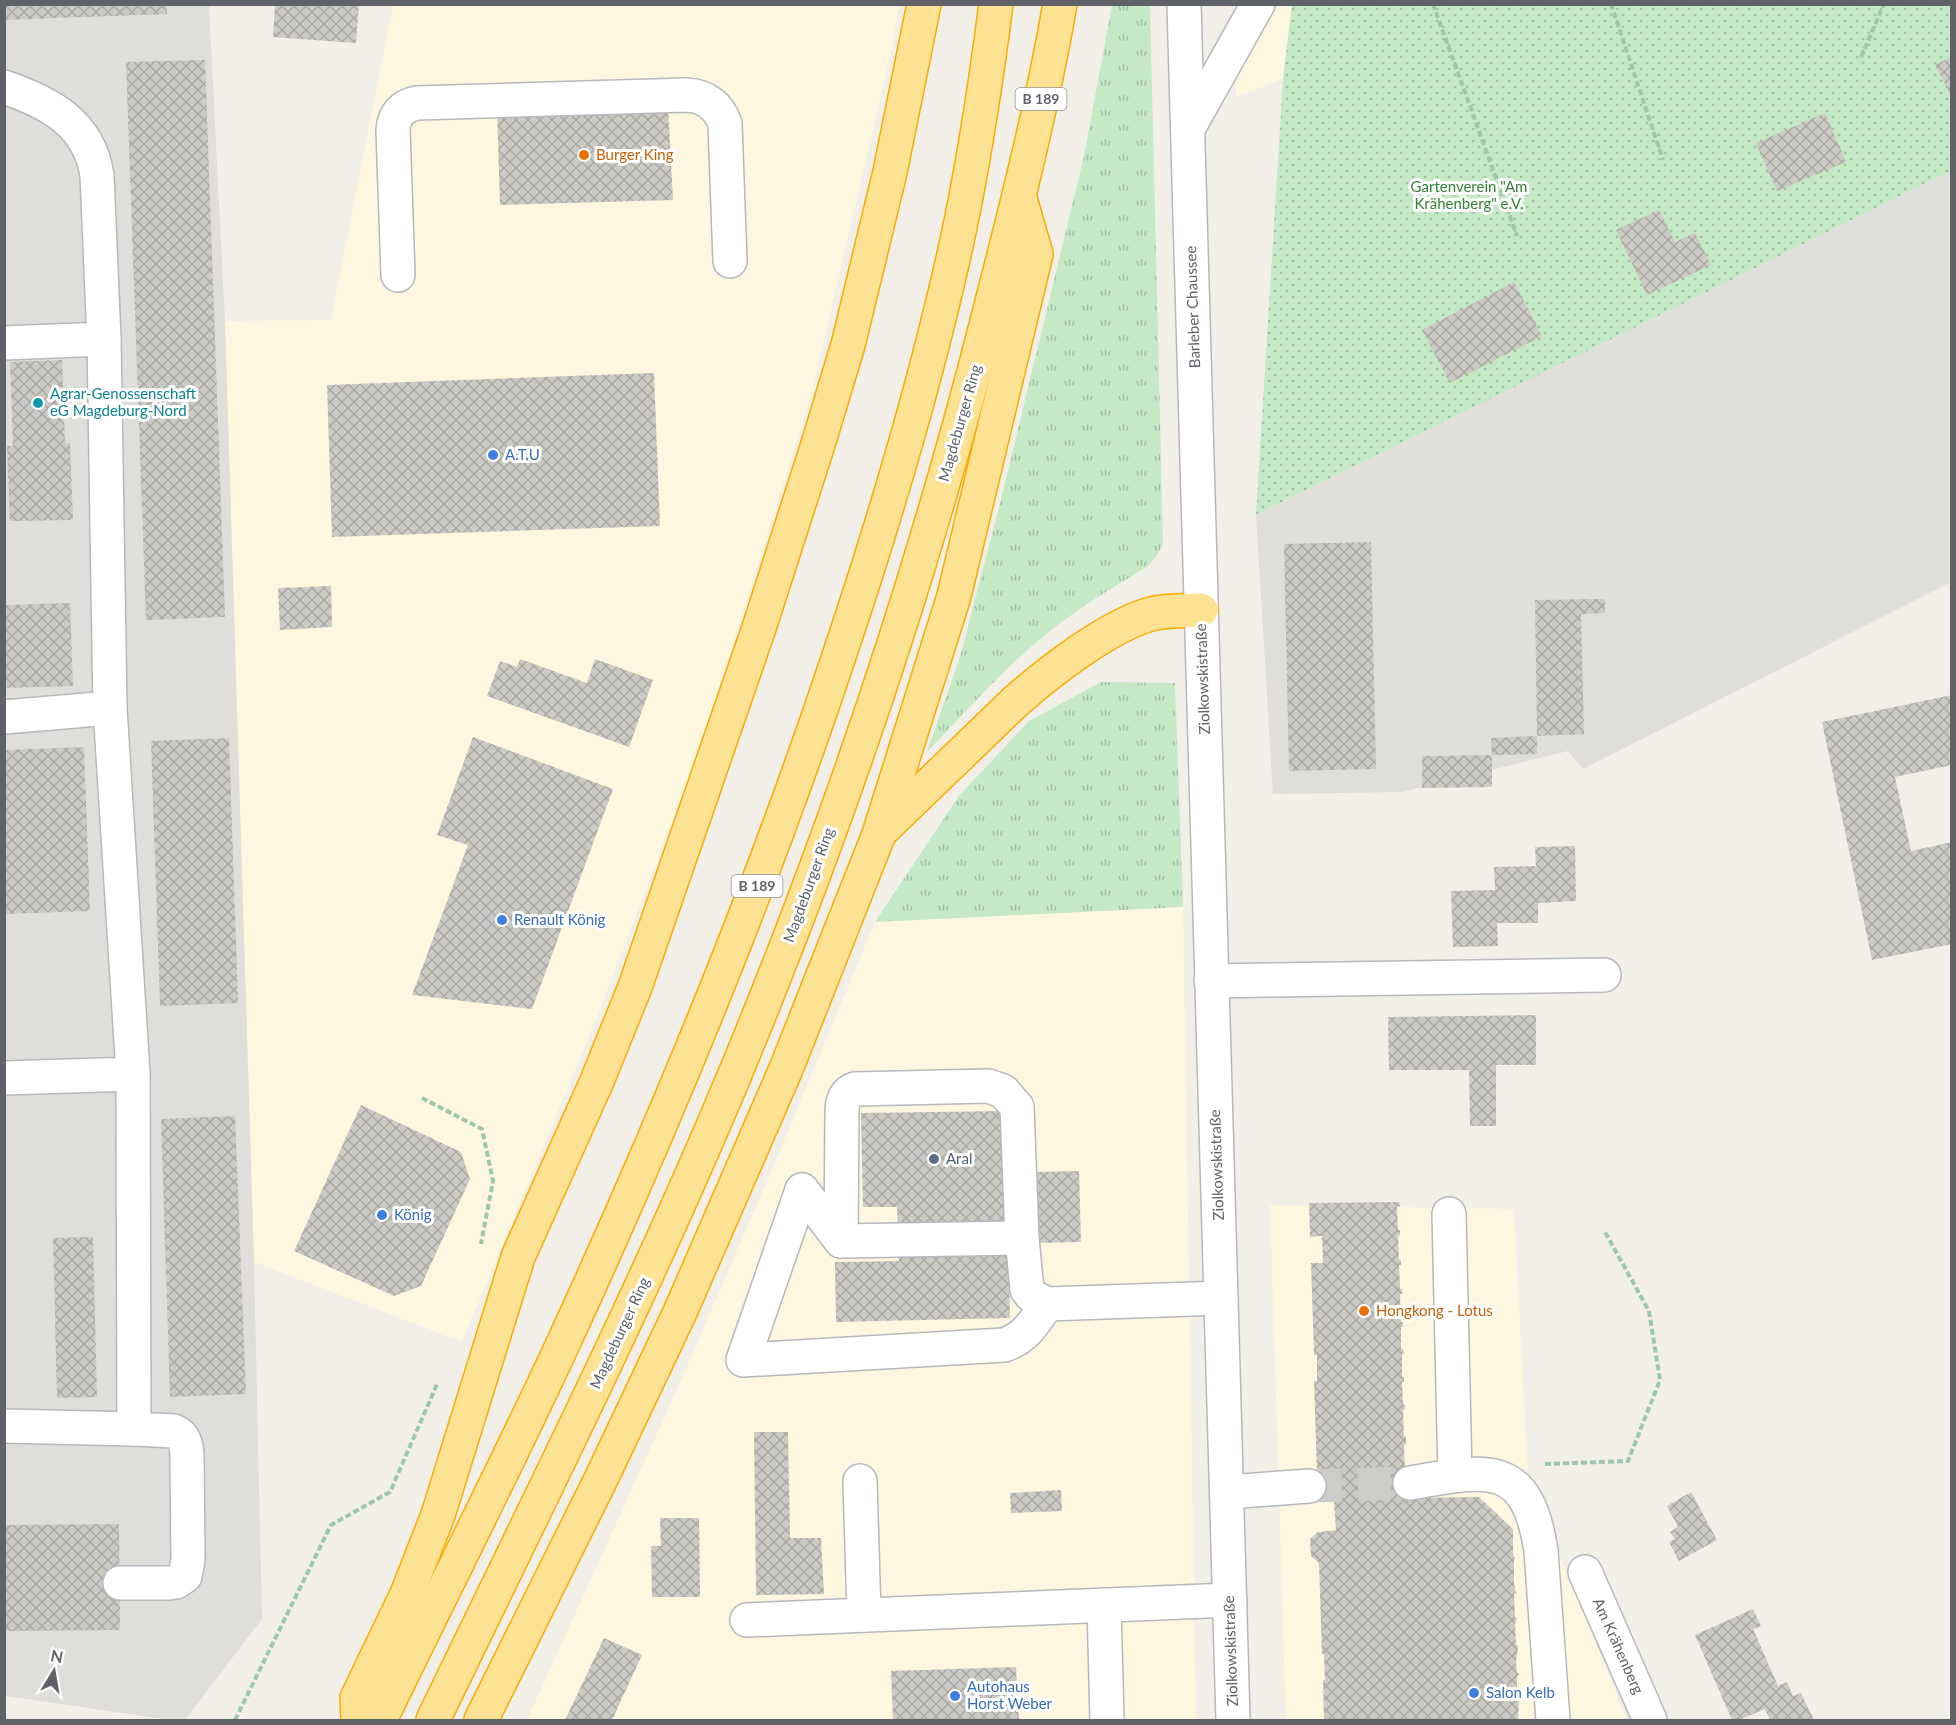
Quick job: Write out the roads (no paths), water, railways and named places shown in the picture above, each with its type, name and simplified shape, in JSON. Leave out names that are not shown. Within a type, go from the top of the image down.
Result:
[{"type":"highway","points":[[358,1720],[357,1698],[408,1594],[448,1486],[518,1257],[597,1081],[635,987],[777,576],[848,345],[890,172],[924,4]]},
{"type":"highway","name":"B 189","points":[[380,1720],[560,1351],[617,1225],[717,990],[783,818],[860,597],[923,376],[953,258],[970,174],[996,4]]},
{"type":"highway","name":"Magdeburger Ring","points":[[433,1720],[602,1372],[719,1113],[775,977],[866,725],[921,557],[977,363],[1049,66],[1060,4]]},
{"type":"highway","points":[[481,1720],[601,1479],[681,1310],[786,1069],[879,834],[954,596],[1036,254],[1019,194]]},
{"type":"highway","points":[[879,834],[992,723],[1039,681],[1068,660],[1102,637],[1140,618],[1153,614],[1201,610]]},
{"type":"street","name":"Barleber Chaussee","points":[[1184,4],[1201,610]]},
{"type":"street","points":[[1188,128],[1258,4]]},
{"type":"street","points":[[4,87],[41,102],[62,115],[84,137],[92,152],[97,175],[104,339],[110,708],[133,1074],[134,1429]]},
{"type":"street","points":[[398,275],[393,130],[396,118],[402,109],[417,103],[687,95],[707,100],[718,111],[724,124],[730,261]]},
{"type":"street","points":[[4,343],[104,339]]},
{"type":"street","name":"Ziolkowskistraße","points":[[1201,610],[1233,1720]]},
{"type":"street","points":[[4,717],[110,708]]},
{"type":"street","points":[[1211,981],[1604,975]]},
{"type":"street","points":[[4,1078],[133,1074]]},
{"type":"street","points":[[841,1241],[842,1113],[843,1101],[847,1093],[861,1089],[988,1086],[1003,1091],[1017,1107],[1022,1238],[1027,1290],[1032,1296],[1047,1304],[1221,1298]]},
{"type":"street","points":[[841,1241],[802,1190],[743,1360],[1004,1345],[1026,1333],[1047,1304]]},
{"type":"street","points":[[1449,1214],[1455,1475]]},
{"type":"street","points":[[841,1241],[1022,1238]]},
{"type":"street","points":[[4,1426],[174,1431],[185,1441],[188,1567],[183,1579],[176,1582],[120,1583]]},
{"type":"street","points":[[1410,1483],[1455,1475],[1502,1477],[1515,1486],[1530,1509],[1539,1543],[1544,1578],[1553,1720]]},
{"type":"street","points":[[860,1481],[864,1615]]},
{"type":"street","points":[[1227,1492],[1309,1486]]},
{"type":"street","name":"Am Krähenberg","points":[[1585,1572],[1650,1720]]},
{"type":"street","points":[[747,1620],[1230,1600]]},
{"type":"street","points":[[1104,1605],[1107,1720]]},
{"type":"tunnel","points":[[1309,1486],[1410,1483]]},
{"type":"place","name":"Burger King","points":[[584,155]]},
{"type":"place","name":"Agrar-Genossenschaft eG Magdeburg-Nord","points":[[38,403]]},
{"type":"place","name":"A.T.U","points":[[493,455]]},
{"type":"place","name":"Renault König","points":[[502,920]]},
{"type":"place","name":"Aral","points":[[934,1159]]},
{"type":"place","name":"König","points":[[382,1215]]},
{"type":"place","name":"Hongkong - Lotus","points":[[1364,1311]]},
{"type":"place","name":"Salon Kelb","points":[[1474,1693]]},
{"type":"place","name":"Autohaus Horst Weber","points":[[955,1696]]},
{"type":"park label","name":"Gartenverein \"Am Krähenberg\" e.V.","points":[[1469,196]]}]
